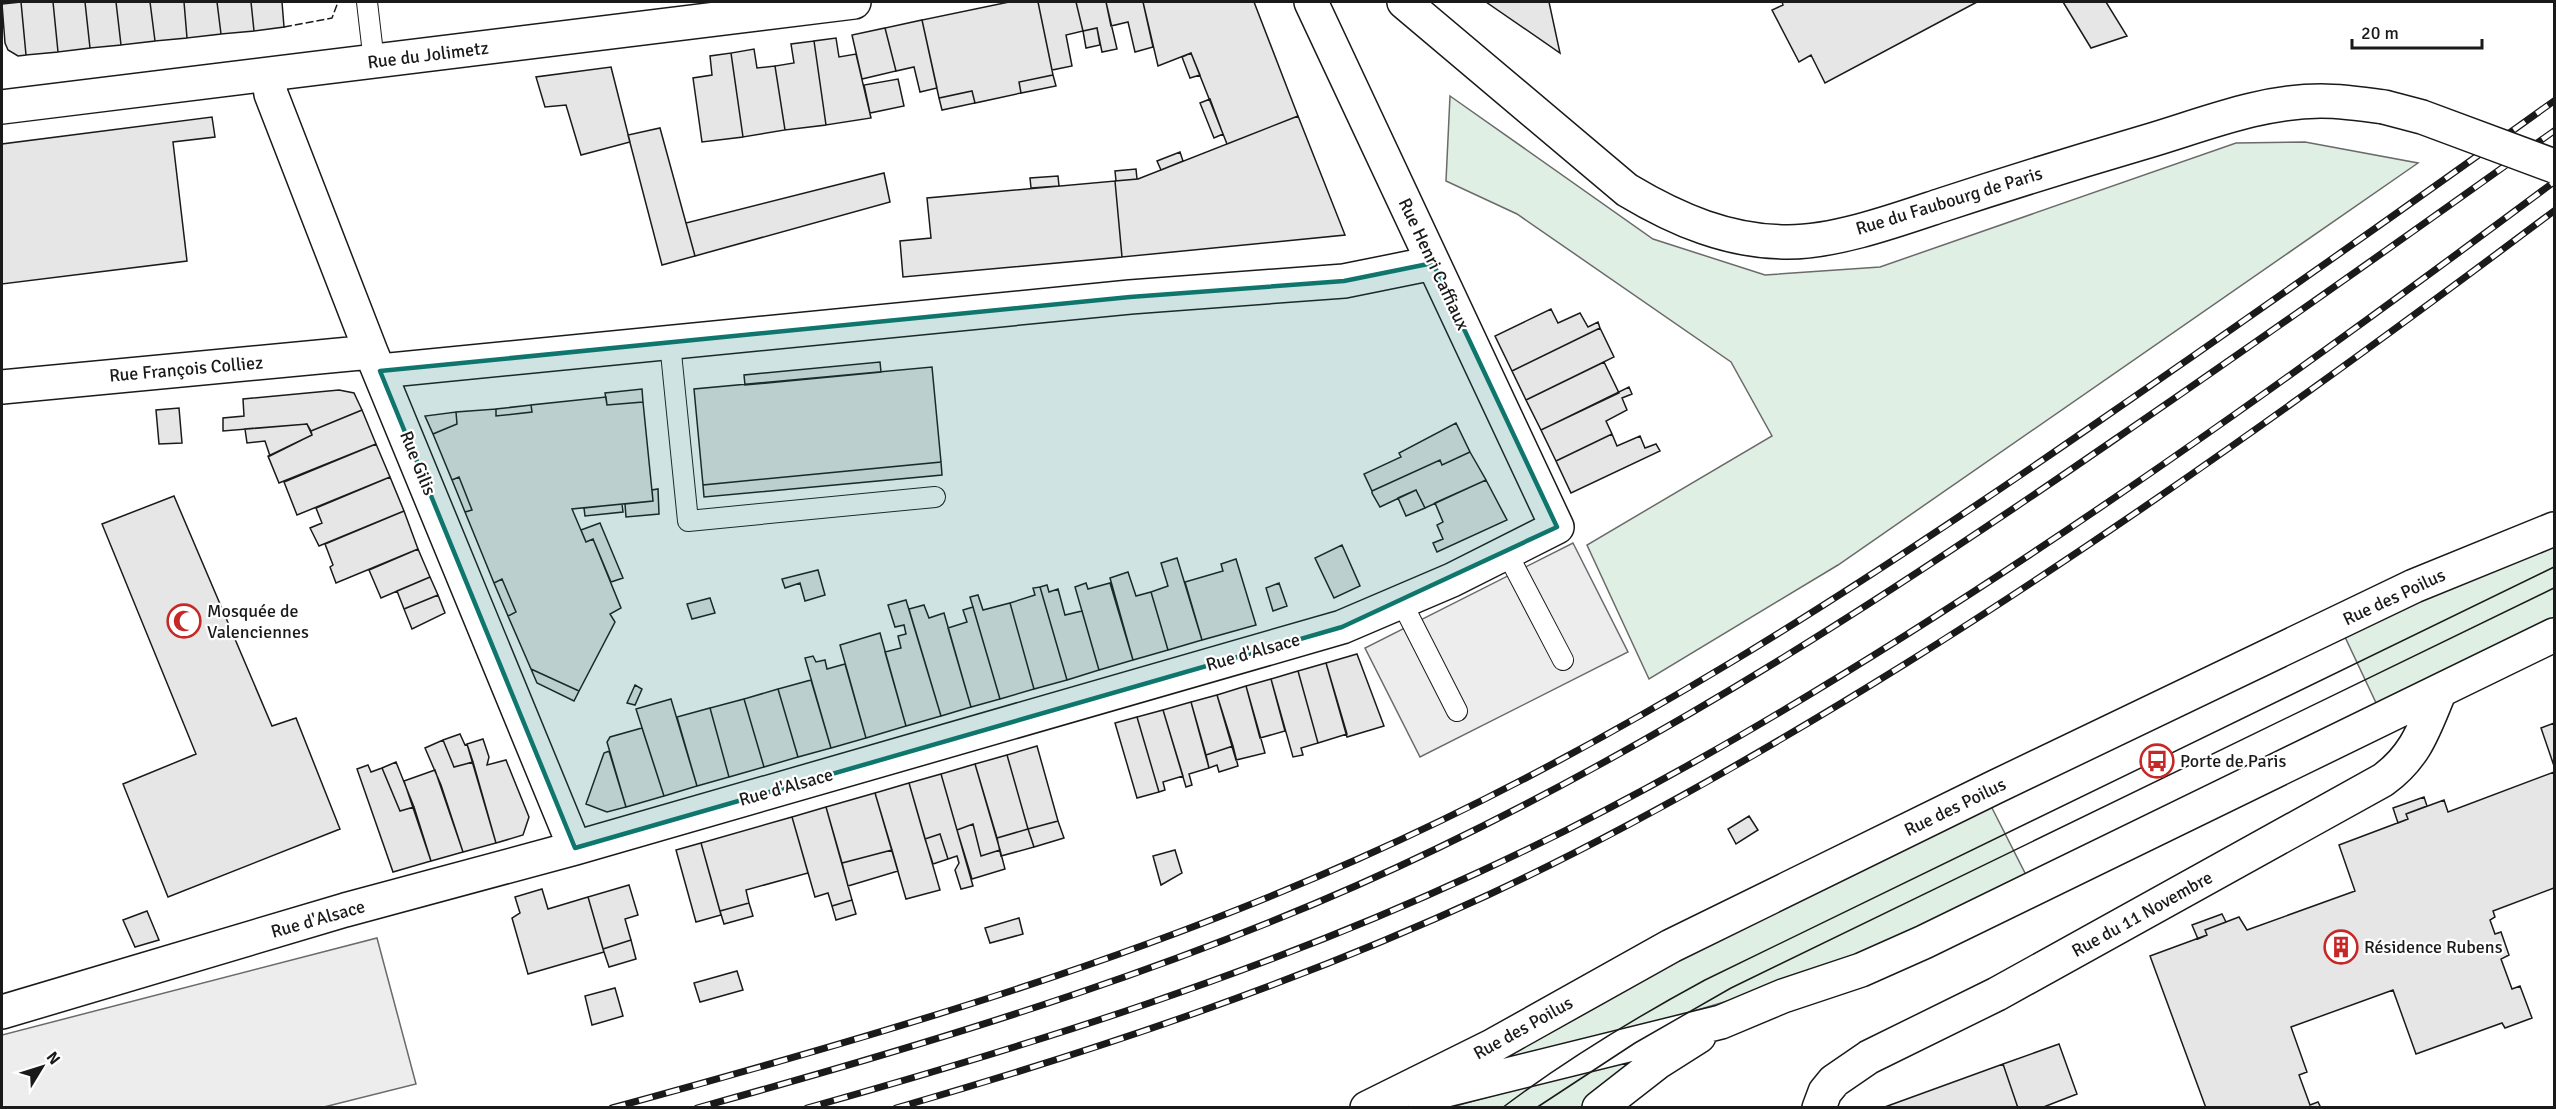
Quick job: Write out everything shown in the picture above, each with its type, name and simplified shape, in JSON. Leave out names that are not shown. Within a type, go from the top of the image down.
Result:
[{"type":"street","name":"Rue du Jolimetz","points":[[2,107],[854,2]]},
{"type":"street","name":"Rue Henri Caffiaux","points":[[1311,2],[1557,527]]},
{"type":"street","name":"Rue du Faubourg de Paris","points":[[1404,2],[1627,190],[1650,204],[1695,225],[1729,235],[1791,242],[1832,237],[1899,219],[2054,169],[2264,107],[2320,101],[2384,106],[2422,117],[2554,166]]},
{"type":"street","name":"Rue Gilis","points":[[268,75],[271,94],[376,362],[575,848]]},
{"type":"street","name":"Rue François Colliez","points":[[2,387],[670,343],[1130,297],[1344,281],[1434,263]]},
{"type":"street","name":"Rue d'Alsace","points":[[2,1012],[345,910],[575,848],[1342,627],[1402,603],[1557,527]]},
{"type":"street","name":"Rue des Poilus","points":[[1367,1107],[1494,1045],[1671,946],[1932,818],[2414,586],[2554,529]]},
{"type":"street","name":"Rue des Poilus","points":[[1374,1107],[1721,1022],[1766,1003],[1891,958],[2554,635]]},
{"type":"street","name":"Rue du 11 Novembre","points":[[1819,1107],[1825,1092],[1834,1081],[1869,1057],[1968,1010],[2383,780],[2410,756],[2439,693]]},
{"type":"street","points":[[1599,1107],[1658,1062],[1721,1022]]},
{"type":"lane","points":[[367,2],[374,62]]},
{"type":"lane","points":[[670,343],[688,521],[935,497]]},
{"type":"lane","points":[[1507,553],[1563,660]]},
{"type":"lane","points":[[1402,603],[1457,711]]},
{"type":"highlighted area","points":[[1433,263],[1557,527],[1342,627],[575,848],[380,371],[1130,297],[1344,281]]},
{"type":"green space","points":[[1450,96],[1653,239],[1765,275],[1880,267],[2236,143],[2305,142],[2418,163],[1838,565],[1649,679],[1587,545],[1772,436],[1731,362],[1517,214],[1446,181]]},
{"type":"green space","points":[[2554,542],[2554,622],[2378,707],[2345,637],[2434,592]]},
{"type":"green space","points":[[1991,806],[2026,875],[1888,944],[1738,998],[1459,1080],[1640,979]]},
{"type":"green space","points":[[1644,1054],[1581,1107],[1452,1107]]},
{"type":"shaded area","points":[[1573,543],[1628,652],[1420,757],[1365,648]]},
{"type":"shaded area","points":[[377,938],[416,1084],[324,1107],[2,1107],[2,1035]]},
{"type":"building","points":[[21,2],[53,2],[58,52],[26,55]]},
{"type":"building","points":[[21,2],[26,55],[18,56],[8,50],[5,43],[2,4]]},
{"type":"building","points":[[53,2],[85,2],[90,48],[58,52]]},
{"type":"building","points":[[85,2],[116,2],[121,45],[90,48]]},
{"type":"building","points":[[116,2],[150,2],[155,41],[121,45]]},
{"type":"building","points":[[150,2],[184,2],[187,38],[155,41]]},
{"type":"building","points":[[184,2],[217,2],[221,34],[187,38]]},
{"type":"building","points":[[217,2],[251,2],[254,31],[221,34]]},
{"type":"building","points":[[251,2],[282,2],[284,27],[254,31]]},
{"type":"building","points":[[1009,2],[1038,2],[1053,75],[1019,82],[1021,93],[975,103],[972,91],[939,98],[922,20]]},
{"type":"building","points":[[1038,2],[1076,2],[1083,31],[1066,35],[1072,66],[1052,70]]},
{"type":"building","points":[[1076,2],[1106,2],[1117,49],[1102,52],[1097,28],[1083,31]]},
{"type":"building","points":[[1106,2],[1143,2],[1153,47],[1135,52],[1128,22],[1111,26]]},
{"type":"building","points":[[1143,2],[1254,2],[1298,116],[1227,144],[1191,53],[1158,66]]},
{"type":"building","points":[[1486,2],[1549,2],[1560,53]]},
{"type":"building","points":[[1782,2],[1977,2],[1825,83],[1811,55],[1799,62],[1772,10],[1783,5]]},
{"type":"building","points":[[2063,2],[2106,2],[2127,36],[2091,48]]},
{"type":"building","points":[[922,20],[937,88],[920,92],[914,67],[896,71],[885,28]]},
{"type":"building","points":[[885,28],[896,71],[862,79],[852,35]]},
{"type":"building","points":[[1097,28],[1100,45],[1086,48],[1083,31]]},
{"type":"building","points":[[836,38],[839,57],[856,54],[871,118],[826,125],[814,41]]},
{"type":"building","points":[[814,41],[826,125],[785,130],[775,66],[794,63],[791,44]]},
{"type":"building","points":[[754,49],[757,68],[775,66],[785,130],[743,137],[731,53]]},
{"type":"building","points":[[731,53],[743,137],[702,142],[693,78],[712,75],[710,56]]},
{"type":"building","points":[[1191,53],[1200,75],[1190,78],[1182,57]]},
{"type":"building","points":[[611,67],[630,142],[581,155],[566,105],[545,107],[536,77]]},
{"type":"building","points":[[1053,75],[1056,86],[1021,93],[1019,82]]},
{"type":"building","points":[[898,79],[904,106],[870,113],[864,85]]},
{"type":"building","points":[[972,91],[975,103],[942,110],[939,98]]},
{"type":"building","points":[[1210,99],[1223,134],[1214,138],[1200,103]]},
{"type":"building","points":[[1298,116],[1345,235],[1122,257],[1115,181],[1138,179]]},
{"type":"building","points":[[212,117],[215,137],[173,142],[187,261],[2,284],[2,144]]},
{"type":"building","points":[[660,128],[695,256],[662,265],[628,135]]},
{"type":"building","points":[[1180,152],[1183,161],[1161,170],[1157,161]]},
{"type":"building","points":[[1136,169],[1137,179],[1116,181],[1115,171]]},
{"type":"building","points":[[884,173],[890,202],[695,256],[686,223]]},
{"type":"building","points":[[1058,176],[1059,186],[1031,188],[1030,178]]},
{"type":"building","points":[[1115,181],[1122,257],[903,277],[900,241],[931,238],[927,198]]},
{"type":"building","points":[[1551,309],[1558,323],[1580,313],[1588,327],[1598,322],[1600,328],[1512,371],[1495,336]]},
{"type":"building","points":[[1600,328],[1614,357],[1526,400],[1512,371]]},
{"type":"building","points":[[880,362],[881,372],[745,385],[744,375]]},
{"type":"building","points":[[1604,362],[1619,393],[1541,430],[1526,400]]},
{"type":"building","points":[[932,367],[941,462],[703,485],[694,389]]},
{"type":"building","points":[[1629,387],[1632,394],[1622,398],[1627,410],[1606,421],[1612,434],[1556,461],[1541,430]]},
{"type":"building","points":[[642,389],[643,402],[607,405],[605,393]]},
{"type":"building","points":[[339,390],[354,393],[362,410],[311,431],[307,424],[223,431],[223,418],[244,416],[243,399]]},
{"type":"building","points":[[606,397],[607,405],[643,402],[653,501],[572,509],[586,542],[593,539],[621,608],[610,614],[615,622],[579,691],[531,669],[508,616],[516,612],[502,579],[494,583],[465,512],[472,510],[459,477],[452,480],[433,434],[457,424],[456,412],[496,409],[496,416],[532,412],[531,405]]},
{"type":"building","points":[[531,405],[532,412],[496,416],[496,409]]},
{"type":"building","points":[[179,408],[182,443],[159,444],[156,410]]},
{"type":"building","points":[[362,410],[376,444],[279,483],[268,456],[312,435],[311,431]]},
{"type":"building","points":[[456,412],[457,424],[433,434],[425,416]]},
{"type":"building","points":[[1456,423],[1470,452],[1442,465],[1440,460],[1372,491],[1364,474],[1401,457],[1399,453]]},
{"type":"building","points":[[307,424],[312,435],[270,456],[265,441],[247,443],[245,429]]},
{"type":"building","points":[[1612,434],[1617,446],[1640,436],[1645,448],[1656,444],[1660,451],[1571,493],[1556,461]]},
{"type":"building","points":[[376,444],[390,477],[297,515],[284,482]]},
{"type":"building","points":[[1470,452],[1486,480],[1425,508],[1416,490],[1380,507],[1372,493],[1440,460],[1442,465]]},
{"type":"building","points":[[941,462],[942,475],[704,497],[703,485]]},
{"type":"building","points":[[390,477],[404,511],[319,546],[310,528],[322,523],[316,508]]},
{"type":"building","points":[[459,477],[472,510],[465,512],[452,480]]},
{"type":"building","points":[[1486,480],[1507,520],[1437,552],[1433,543],[1443,539],[1437,525],[1443,522],[1435,503]]},
{"type":"building","points":[[658,489],[659,514],[626,517],[625,504],[653,501],[652,490]]},
{"type":"building","points":[[1416,490],[1425,508],[1406,516],[1398,498]]},
{"type":"building","name":"Mosquée de Valenciennes","points":[[174,496],[272,726],[296,718],[340,829],[168,897],[123,784],[196,754],[102,524]]},
{"type":"building","points":[[622,504],[623,512],[585,516],[584,508]]},
{"type":"building","points":[[404,511],[418,549],[336,583],[330,567],[333,565],[325,544]]},
{"type":"building","points":[[600,523],[623,578],[611,582],[593,539],[586,542],[581,530]]},
{"type":"building","points":[[1342,545],[1360,586],[1334,598],[1315,558]]},
{"type":"building","points":[[418,549],[430,577],[381,598],[369,570]]},
{"type":"building","points":[[1177,558],[1202,640],[1168,650],[1151,592],[1168,586],[1161,563]]},
{"type":"building","points":[[1236,559],[1256,625],[1202,640],[1185,582],[1223,571],[1221,564]]},
{"type":"building","points":[[818,570],[825,595],[805,601],[800,583],[785,588],[782,579]]},
{"type":"building","points":[[1128,572],[1136,596],[1151,592],[1168,650],[1133,660],[1110,578]]},
{"type":"building","points":[[430,577],[438,595],[404,609],[397,591]]},
{"type":"building","points":[[502,579],[516,612],[508,616],[494,583]]},
{"type":"building","points":[[1086,583],[1088,589],[1110,583],[1133,660],[1099,670],[1075,587]]},
{"type":"building","points":[[1279,583],[1287,606],[1273,611],[1266,588]]},
{"type":"building","points":[[1047,585],[1049,592],[1058,589],[1065,615],[1082,611],[1099,670],[1067,680],[1040,587]]},
{"type":"building","points":[[1040,587],[1067,680],[1034,689],[1010,603],[1035,595],[1033,588]]},
{"type":"building","points":[[438,595],[445,613],[412,629],[404,609]]},
{"type":"building","points":[[978,595],[983,610],[1010,603],[1034,689],[1000,699],[970,597]]},
{"type":"building","points":[[710,598],[715,613],[692,619],[687,604]]},
{"type":"building","points":[[906,600],[941,716],[906,726],[885,652],[901,648],[898,636],[906,634],[904,625],[895,627],[888,605]]},
{"type":"building","points":[[924,605],[929,618],[944,613],[971,707],[941,716],[909,609]]},
{"type":"building","points":[[973,607],[1000,699],[971,707],[948,628],[967,622],[963,610]]},
{"type":"building","points":[[880,633],[906,726],[866,738],[840,645]]},
{"type":"building","points":[[1357,654],[1384,726],[1347,737],[1326,663]]},
{"type":"building","points":[[813,656],[816,662],[825,660],[827,669],[845,664],[866,738],[831,748],[805,658]]},
{"type":"building","points":[[1326,663],[1347,734],[1318,743],[1298,671]]},
{"type":"building","points":[[531,669],[579,691],[574,701],[537,683]]},
{"type":"building","points":[[1298,671],[1318,743],[1301,748],[1303,755],[1293,757],[1271,679]]},
{"type":"building","points":[[1271,679],[1285,731],[1260,738],[1246,686]]},
{"type":"building","points":[[811,680],[831,748],[798,757],[778,689]]},
{"type":"building","points":[[635,685],[642,689],[635,705],[627,703]]},
{"type":"building","points":[[1246,686],[1265,753],[1236,760],[1217,695]]},
{"type":"building","points":[[778,689],[798,757],[764,767],[744,699]]},
{"type":"building","points":[[1217,695],[1233,746],[1206,755],[1191,702]]},
{"type":"building","points":[[671,699],[697,786],[664,796],[636,709]]},
{"type":"building","points":[[744,699],[764,767],[729,777],[710,708]]},
{"type":"building","points":[[1191,702],[1209,768],[1189,774],[1192,785],[1186,787],[1163,710]]},
{"type":"building","points":[[710,708],[729,777],[697,786],[677,717]]},
{"type":"building","points":[[1163,710],[1183,776],[1163,782],[1165,790],[1159,792],[1137,717]]},
{"type":"building","points":[[1137,717],[1159,792],[1137,798],[1115,723]]},
{"type":"building","points":[[2554,723],[2554,766],[2541,728]]},
{"type":"building","points":[[642,728],[664,796],[626,807],[607,742],[610,737]]},
{"type":"building","points":[[460,734],[465,745],[467,744],[473,762],[454,767],[443,740]]},
{"type":"building","points":[[483,739],[489,757],[487,765],[506,760],[529,817],[523,835],[496,843],[467,744]]},
{"type":"building","points":[[443,740],[454,767],[473,762],[496,843],[463,852],[441,785],[425,748]]},
{"type":"building","points":[[1037,746],[1058,821],[1028,829],[1007,755]]},
{"type":"building","points":[[1233,746],[1238,766],[1219,772],[1217,765],[1209,768],[1206,755]]},
{"type":"building","points":[[609,751],[626,807],[607,812],[586,804],[604,753]]},
{"type":"building","points":[[1007,755],[1028,829],[997,838],[975,764]]},
{"type":"building","points":[[396,762],[414,807],[400,811],[382,768]]},
{"type":"building","points":[[975,764],[1000,850],[981,856],[973,824],[957,830],[941,774]]},
{"type":"building","points":[[368,765],[371,772],[382,768],[400,811],[414,807],[431,861],[393,872],[357,769]]},
{"type":"building","points":[[435,770],[463,852],[431,861],[404,781]]},
{"type":"building","name":"Résidence Rubens","points":[[2554,772],[2554,888],[2493,911],[2495,917],[2490,920],[2495,934],[2501,932],[2509,955],[2501,959],[2512,989],[2520,986],[2532,1018],[2505,1028],[2502,1023],[2416,1054],[2393,990],[2291,1027],[2307,1072],[2299,1075],[2310,1105],[2318,1102],[2321,1108],[2206,1108],[2150,956],[2207,935],[2205,930],[2239,917],[2247,930],[2355,891],[2339,845],[2408,819],[2406,814],[2444,800],[2448,812]]},
{"type":"building","points":[[941,774],[973,886],[961,889],[955,870],[959,863],[957,856],[948,859],[940,834],[925,839],[909,783]]},
{"type":"building","points":[[909,783],[940,890],[906,899],[875,793]]},
{"type":"building","points":[[875,793],[892,850],[842,863],[826,807]]},
{"type":"building","points":[[2424,797],[2427,806],[2406,814],[2408,819],[2398,823],[2393,808]]},
{"type":"building","points":[[826,807],[852,900],[832,906],[828,893],[815,897],[792,817]]},
{"type":"building","points":[[1749,816],[1758,830],[1736,844],[1728,829]]},
{"type":"building","points":[[792,817],[808,873],[746,890],[749,903],[720,911],[701,843]]},
{"type":"building","points":[[1058,821],[1064,838],[1034,847],[1028,829]]},
{"type":"building","points":[[973,824],[981,856],[1000,850],[1005,869],[972,879],[957,830]]},
{"type":"building","points":[[1028,829],[1034,847],[1001,856],[997,838]]},
{"type":"building","points":[[940,834],[948,859],[933,864],[925,839]]},
{"type":"building","points":[[701,843],[721,915],[696,922],[676,850]]},
{"type":"building","points":[[892,850],[898,871],[848,886],[842,863]]},
{"type":"building","points":[[1175,850],[1182,873],[1161,885],[1153,856]]},
{"type":"building","points":[[629,885],[638,915],[625,919],[631,940],[603,949],[588,897]]},
{"type":"building","points":[[542,889],[548,909],[588,897],[604,952],[528,974],[512,918],[520,913],[515,897]]},
{"type":"building","points":[[852,900],[856,914],[836,920],[832,906]]},
{"type":"building","points":[[749,903],[753,916],[724,924],[720,911]]},
{"type":"building","points":[[147,911],[159,940],[135,947],[123,920]]},
{"type":"building","points":[[2222,914],[2226,922],[2205,930],[2207,935],[2198,939],[2192,925]]},
{"type":"building","points":[[1019,918],[1023,934],[990,943],[985,928]]},
{"type":"building","points":[[631,940],[636,959],[609,967],[603,949]]},
{"type":"building","points":[[737,971],[743,990],[700,1002],[694,983]]},
{"type":"building","points":[[615,988],[623,1016],[592,1025],[585,996]]},
{"type":"building","points":[[2059,1044],[2077,1094],[2041,1108],[2018,1108],[2003,1064]]},
{"type":"building","points":[[2003,1064],[2018,1108],[1882,1108]]},
{"type":"tram line","points":[[1502,1108],[1551,1072],[1601,1040],[1705,980],[2554,567]]},
{"type":"tram line","points":[[1536,1108],[1635,1043],[1731,988],[2554,588]]},
{"type":"railway","points":[[612,1108],[896,1027],[1083,967],[1267,898],[1358,859],[1455,814],[1549,766],[1735,660],[1915,546],[2208,346],[2554,101]]},
{"type":"railway","points":[[697,1108],[980,1025],[1167,962],[1349,889],[1526,804],[1698,709],[1866,606],[2030,498],[2389,249],[2554,131]]},
{"type":"railway","points":[[807,1108],[1062,1032],[1313,943],[1477,873],[1642,791],[1749,731],[1854,667],[2072,527],[2315,357],[2554,182]]},
{"type":"railway","points":[[896,1108],[1047,1063],[1270,986],[1488,895],[1648,815],[1854,695],[1989,611],[2153,501],[2315,387],[2554,211]]},
{"type":"fence","points":[[284,27],[332,18],[338,2]]},
{"type":"fence","points":[[464,2],[475,2]]},
{"type":"place","name":"Mosquée de Valenciennes","points":[[184,621]]},
{"type":"place","name":"Porte de Paris","points":[[2157,761]]},
{"type":"place","name":"Résidence Rubens","points":[[2341,947]]}]
